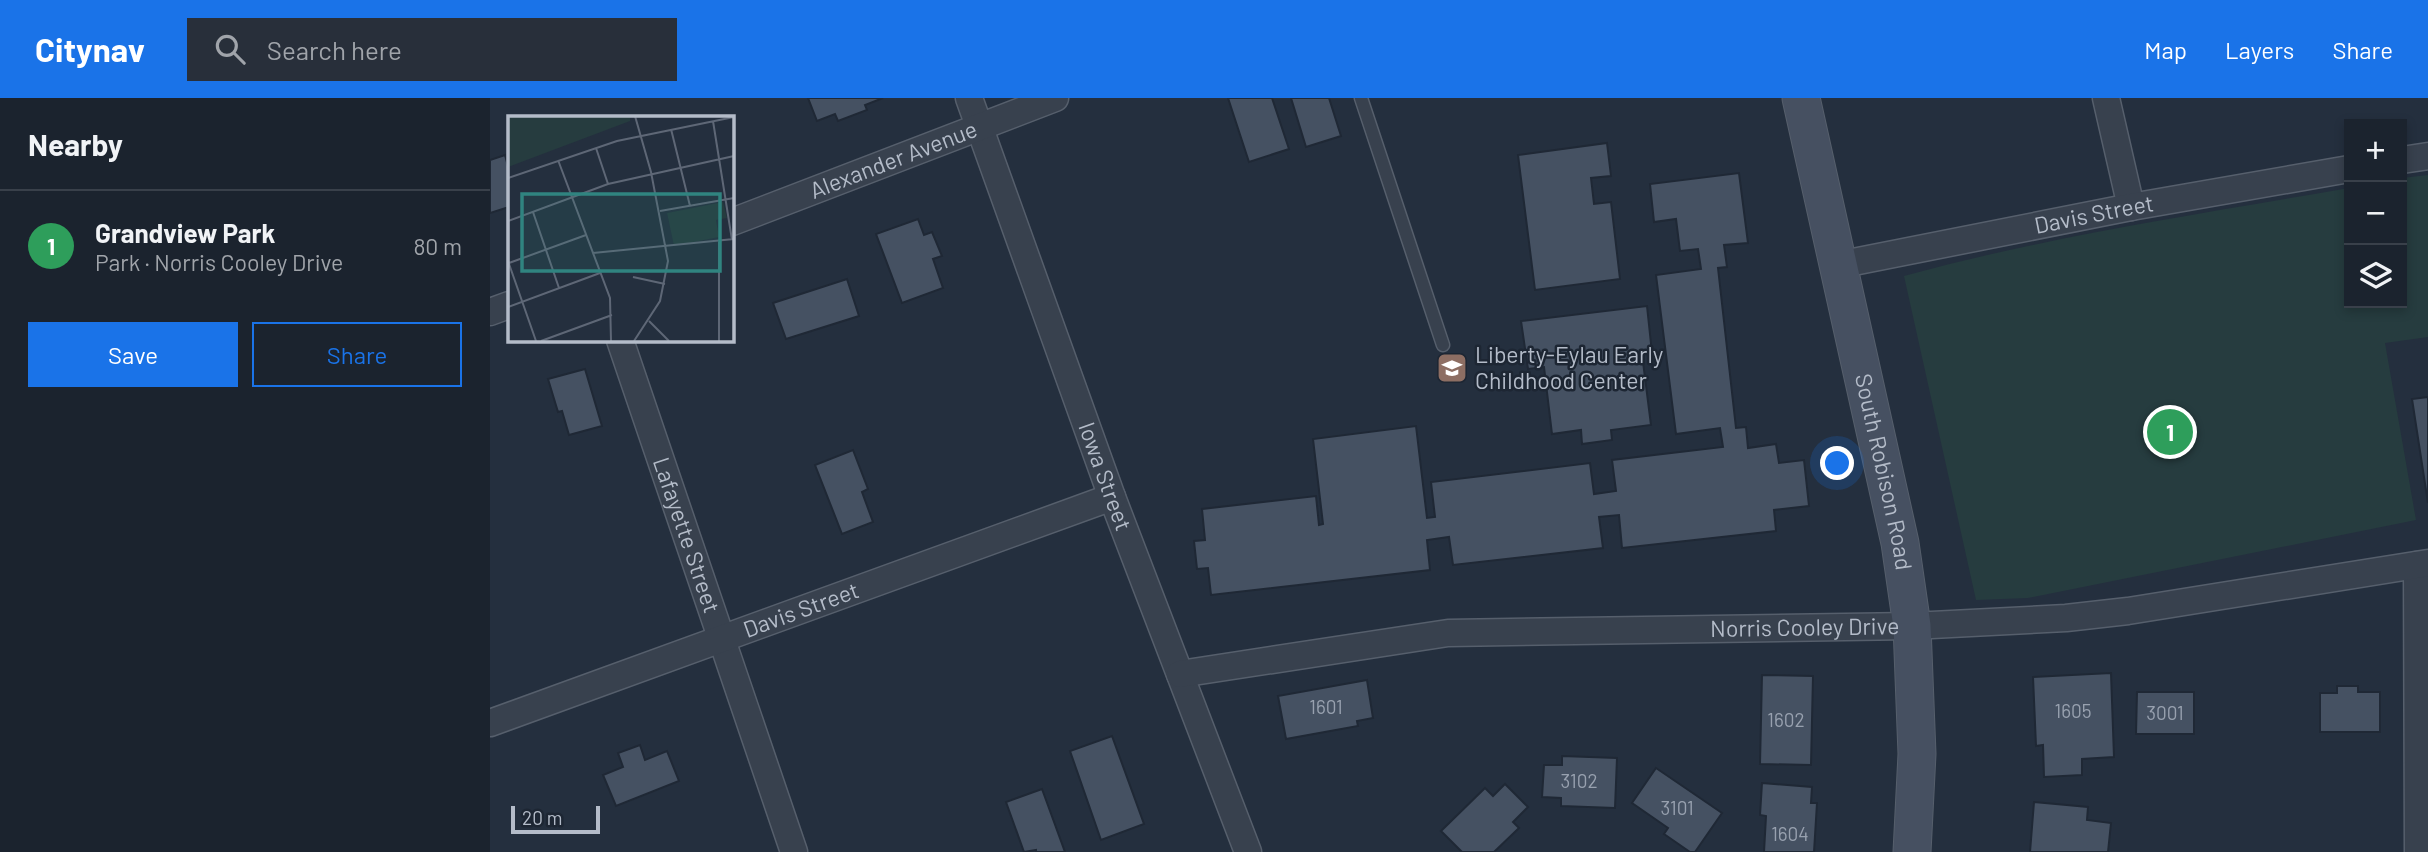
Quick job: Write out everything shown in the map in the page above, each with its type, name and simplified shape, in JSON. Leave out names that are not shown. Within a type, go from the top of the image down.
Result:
[{"type":"main road","name":"South Robison Road","points":[[1801,98],[1900,543],[1912,626],[1917,754],[1912,852]]},
{"type":"street","name":"Iowa Street","points":[[969,98],[1112,497],[1248,852]]},
{"type":"street","name":"Alexander Avenue","points":[[733,222],[1055,98]]},
{"type":"street","points":[[2106,98],[2131,207]]},
{"type":"street","points":[[2407,159],[2428,156]]},
{"type":"street","name":"Davis Street","points":[[1838,265],[2131,207],[2344,170]]},
{"type":"street","points":[[490,312],[508,305]]},
{"type":"street","name":"Lafayette Street","points":[[620,341],[794,852]]},
{"type":"street","name":"Davis Street","points":[[490,723],[1112,497]]},
{"type":"street","points":[[2418,852],[2422,564]]},
{"type":"street","name":"Norris Cooley Drive","points":[[1180,674],[1448,633],[1912,626],[2066,618],[2115,613],[2422,564]]},
{"type":"lane","points":[[1361,98],[1443,345]]},
{"type":"green space","points":[[2428,175],[2428,337],[2385,343],[2416,520],[2028,598],[1976,600],[1904,276],[2069,237],[2344,189],[2344,308],[2407,308],[2407,177]]},
{"type":"building","points":[[808,98],[883,98],[865,105],[867,110],[838,121],[835,114],[817,121]]},
{"type":"building","points":[[1228,98],[1272,98],[1289,149],[1249,162]]},
{"type":"building","points":[[1291,98],[1329,98],[1341,136],[1306,147]]},
{"type":"building","points":[[1607,143],[1611,176],[1591,178],[1594,204],[1611,202],[1620,279],[1535,290],[1518,155]]},
{"type":"building","points":[[505,155],[508,166],[508,207],[490,213],[490,160]]},
{"type":"building","points":[[1739,173],[1748,243],[1724,245],[1727,267],[1718,268],[1736,428],[1746,427],[1748,448],[1776,444],[1779,463],[1804,460],[1809,506],[1774,510],[1776,531],[1622,548],[1619,515],[1599,517],[1603,548],[1453,565],[1449,537],[1427,540],[1430,570],[1211,595],[1208,568],[1197,569],[1194,541],[1205,540],[1202,509],[1316,496],[1319,525],[1323,524],[1313,439],[1416,426],[1427,518],[1435,517],[1431,482],[1590,463],[1594,494],[1616,491],[1612,460],[1723,447],[1720,428],[1676,434],[1656,275],[1701,269],[1698,249],[1680,251],[1676,219],[1654,222],[1650,184]]},
{"type":"building","points":[[918,219],[924,235],[932,232],[942,256],[933,259],[943,288],[902,303],[876,234]]},
{"type":"building","points":[[847,279],[859,316],[786,339],[773,303]]},
{"type":"building","points":[[1647,306],[1652,353],[1642,354],[1651,425],[1611,430],[1612,440],[1582,444],[1581,430],[1552,434],[1544,367],[1528,369],[1521,321]]},
{"type":"building","points":[[585,369],[602,426],[569,435],[562,411],[558,412],[548,379]]},
{"type":"building","points":[[2428,397],[2428,503],[2412,399]]},
{"type":"building","points":[[853,450],[868,489],[862,492],[873,522],[842,534],[815,465]]},
{"type":"building","points":[[2111,673],[2114,757],[2082,759],[2082,775],[2044,777],[2043,745],[2036,746],[2033,677]]},
{"type":"building","points":[[1762,675],[1813,676],[1811,765],[1760,764]]},
{"type":"building","points":[[1367,680],[1373,718],[1357,721],[1358,726],[1286,739],[1278,696]]},
{"type":"building","points":[[2337,686],[2358,686],[2358,692],[2380,692],[2380,732],[2320,732],[2320,693],[2337,693]]},
{"type":"building","points":[[2137,692],[2194,692],[2194,734],[2136,734]]},
{"type":"building","points":[[1112,736],[1144,824],[1101,840],[1070,751]]},
{"type":"building","points":[[640,745],[645,760],[667,751],[679,781],[616,806],[603,775],[623,767],[618,753]]},
{"type":"building","points":[[1562,756],[1617,758],[1615,808],[1561,806],[1561,798],[1542,797],[1544,765],[1562,765]]},
{"type":"building","points":[[1656,768],[1722,813],[1695,852],[1690,852],[1664,834],[1668,828],[1632,803]]},
{"type":"building","points":[[1762,783],[1812,787],[1811,803],[1817,803],[1814,852],[1764,852],[1766,816],[1760,815]]},
{"type":"building","points":[[1505,784],[1528,807],[1513,822],[1519,828],[1494,852],[1462,852],[1441,831],[1485,788],[1493,796]]},
{"type":"building","points":[[1042,789],[1065,852],[1024,852],[1006,802]]},
{"type":"building","points":[[2034,802],[2088,807],[2087,820],[2111,823],[2108,852],[2030,852]]},
{"type":"place","name":"Liberty-Eylau Early Childhood Center","points":[[1452,368]]},
{"type":"place","name":"Grandview Park","points":[[2170,432]]}]
